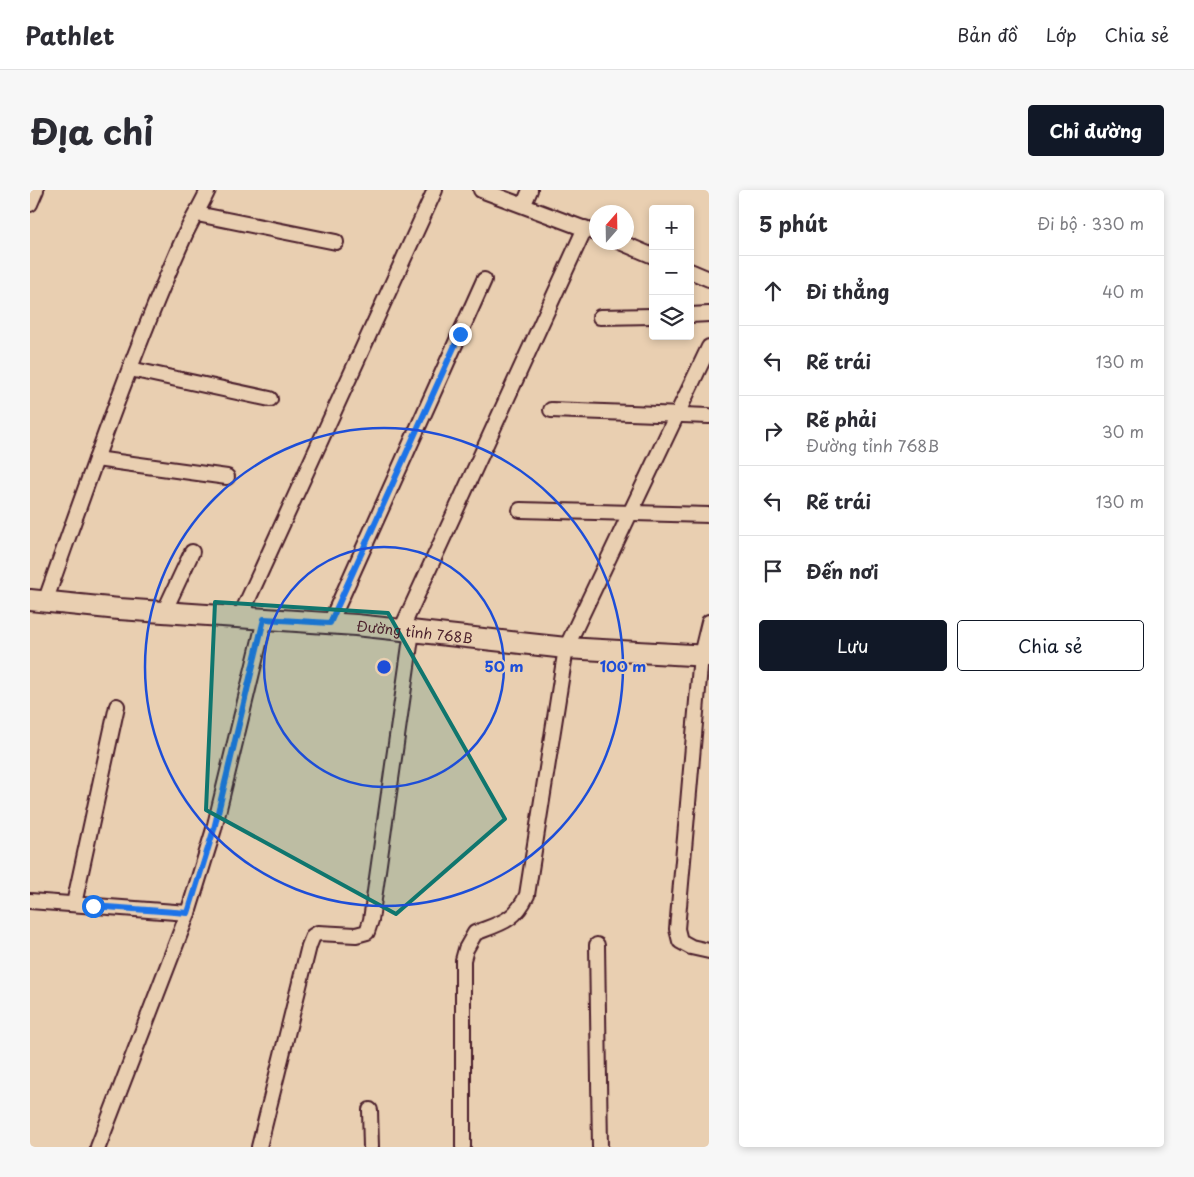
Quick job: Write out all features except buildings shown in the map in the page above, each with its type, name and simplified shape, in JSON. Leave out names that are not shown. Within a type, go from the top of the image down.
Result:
[{"type":"street","points":[[30,204],[36,190]]},
{"type":"street","points":[[38,601],[185,235],[208,190]]},
{"type":"street","points":[[240,617],[435,190]]},
{"type":"street","points":[[481,190],[524,204],[589,230]]},
{"type":"street","points":[[524,204],[530,190]]},
{"type":"street","points":[[197,214],[336,242]]},
{"type":"street","points":[[259,1147],[313,936],[318,933],[356,935],[367,932],[407,630],[589,235]]},
{"type":"street","points":[[634,248],[649,254]]},
{"type":"street","points":[[694,273],[709,279]]},
{"type":"street","points":[[330,623],[484,280]]},
{"type":"street","points":[[694,315],[709,314]]},
{"type":"street","points":[[600,317],[649,316]]},
{"type":"street","points":[[463,1147],[463,960],[466,949],[475,932],[507,921],[520,911],[527,895],[566,648],[709,347]]},
{"type":"street","points":[[130,369],[270,399]]},
{"type":"street","points":[[551,410],[709,416]]},
{"type":"street","points":[[96,459],[228,477]]},
{"type":"street","points":[[520,510],[709,515]]},
{"type":"street","points":[[164,612],[192,552]]},
{"type":"street","name":"Đường tỉnh 768B","points":[[38,601],[164,612],[330,623],[566,648],[705,655]]},
{"type":"street","points":[[98,1147],[188,913],[214,829],[264,619]]},
{"type":"street","points":[[709,622],[677,929],[680,941],[691,947],[709,951]]},
{"type":"street","points":[[74,904],[117,706]]},
{"type":"street","points":[[30,901],[188,913]]},
{"type":"street","points":[[598,945],[600,1147]]},
{"type":"street","points":[[370,1110],[371,1147]]},
{"type":"highlighted area","points":[[215,602],[388,613],[505,819],[396,914],[206,810]]},
{"type":"route","points":[[93,906],[188,913],[214,829],[264,619],[330,623],[460,334]]}]
